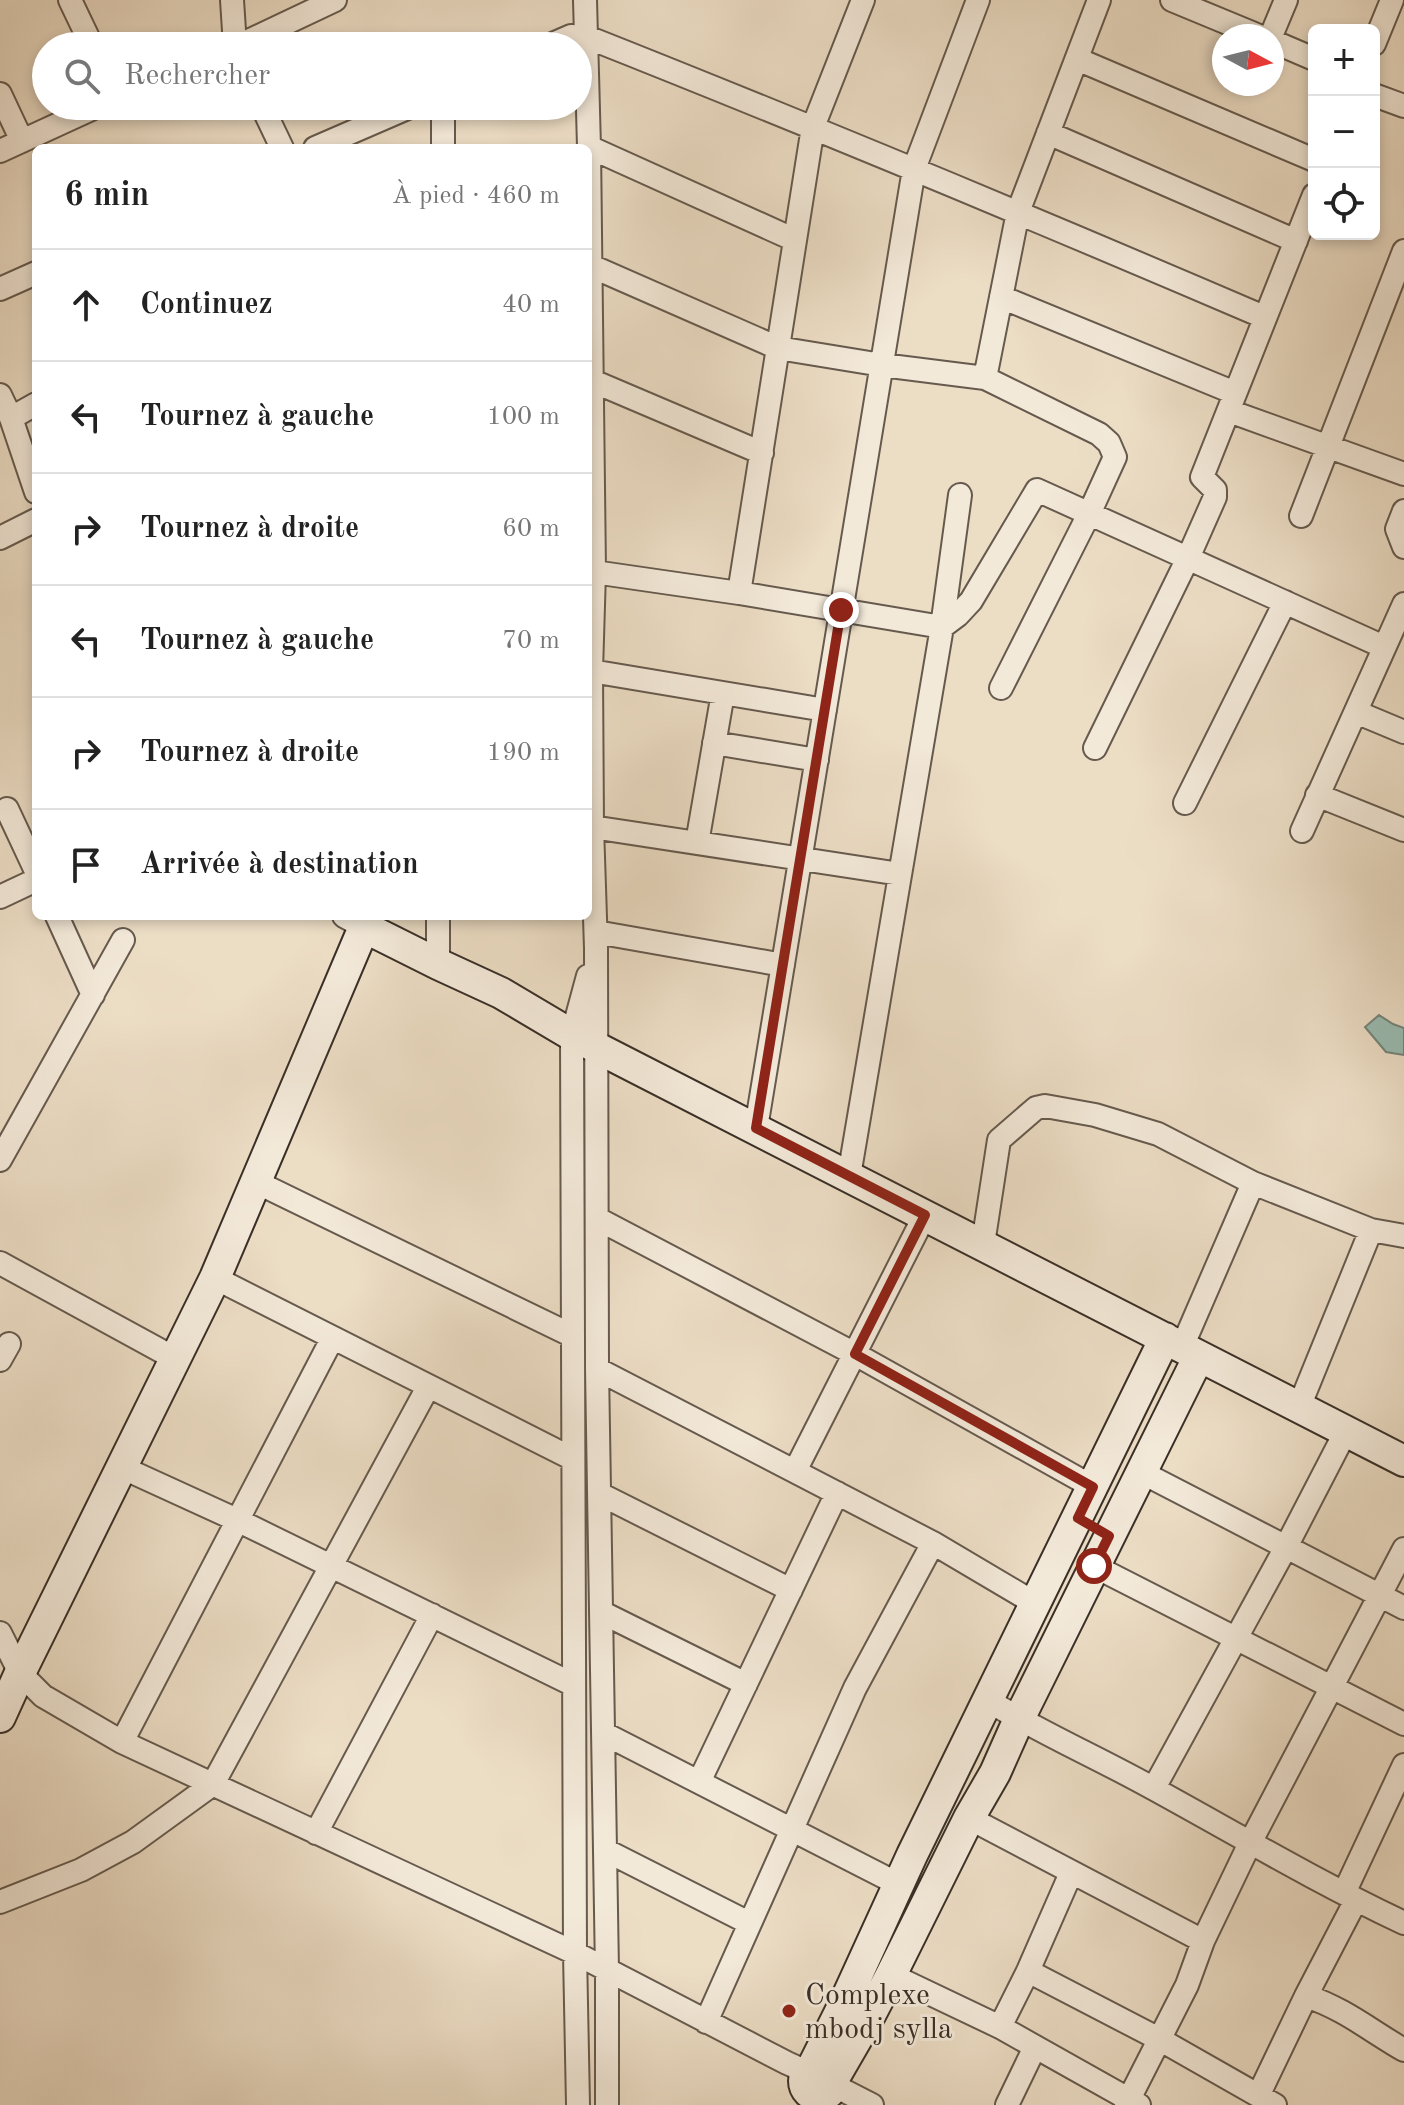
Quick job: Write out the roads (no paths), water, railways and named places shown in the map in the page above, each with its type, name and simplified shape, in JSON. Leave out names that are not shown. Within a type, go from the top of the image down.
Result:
[{"type":"street","points":[[70,0],[85,32]]},
{"type":"street","points":[[232,0],[235,32]]},
{"type":"street","points":[[266,32],[335,0]]},
{"type":"street","points":[[585,0],[587,32]]},
{"type":"street","points":[[739,593],[813,127],[863,0]]},
{"type":"street","points":[[756,1128],[914,169],[978,0]]},
{"type":"street","points":[[985,378],[1018,212],[1099,0]]},
{"type":"street","points":[[1172,0],[1230,24]]},
{"type":"street","points":[[1277,24],[1286,0]]},
{"type":"street","points":[[1380,29],[1392,0]]},
{"type":"street","points":[[592,39],[813,127],[1264,317]]},
{"type":"street","points":[[1284,45],[1308,56]]},
{"type":"street","points":[[1077,59],[1308,157]]},
{"type":"street","points":[[0,94],[22,141]]},
{"type":"street","points":[[1377,96],[1404,106]]},
{"type":"street","points":[[0,151],[68,120]]},
{"type":"street","points":[[269,120],[280,144]]},
{"type":"street","points":[[324,144],[380,120]]},
{"type":"street","points":[[443,120],[443,144]]},
{"type":"street","points":[[589,120],[589,144]]},
{"type":"street","points":[[1048,133],[1296,241]]},
{"type":"street","points":[[592,148],[795,240]]},
{"type":"street","points":[[1095,748],[1215,497],[1215,490],[1202,477],[1308,210]]},
{"type":"street","points":[[1301,516],[1404,251]]},
{"type":"street","points":[[592,266],[778,348],[985,378],[1073,420],[1109,443],[1115,457],[1001,688]]},
{"type":"street","points":[[0,289],[32,275]]},
{"type":"street","points":[[1001,297],[1328,447],[1404,474]]},
{"type":"street","points":[[592,381],[762,453]]},
{"type":"street","points":[[0,395],[32,480]]},
{"type":"street","points":[[11,418],[32,406]]},
{"type":"street","points":[[592,573],[739,593],[942,627],[971,601],[1037,490],[1384,647]]},
{"type":"street","points":[[849,1176],[942,627],[960,495]]},
{"type":"street","points":[[1404,511],[1397,529],[1404,547]]},
{"type":"street","points":[[0,538],[32,522]]},
{"type":"street","points":[[1185,803],[1285,602]]},
{"type":"street","points":[[1302,831],[1384,647],[1402,614]]},
{"type":"street","points":[[592,671],[825,710]]},
{"type":"street","points":[[697,843],[723,693]]},
{"type":"street","points":[[1356,712],[1404,732]]},
{"type":"street","points":[[714,743],[817,760]]},
{"type":"street","points":[[1317,795],[1404,830]]},
{"type":"street","points":[[7,809],[32,862]]},
{"type":"street","points":[[578,2105],[573,1336],[584,1041],[596,940],[592,827],[900,874]]},
{"type":"street","points":[[0,897],[32,882]]},
{"type":"street","points":[[59,920],[93,995]]},
{"type":"street","points":[[438,920],[438,964]]},
{"type":"street","points":[[0,1717],[215,1278],[256,1182],[354,921],[501,993],[584,1041],[1404,1461]]},
{"type":"street","points":[[0,1160],[123,940]]},
{"type":"street","points":[[596,940],[783,965]]},
{"type":"street","points":[[584,1041],[598,1219],[597,1369],[607,2105]]},
{"type":"street","points":[[983,1244],[999,1140],[1036,1108],[1045,1106],[1095,1115],[1158,1134],[1253,1183],[1371,1230],[1404,1236]]},
{"type":"street","points":[[256,1182],[573,1336]]},
{"type":"street","points":[[816,2086],[867,2021],[969,1818],[995,1773],[1141,1472],[1182,1347],[1253,1183]]},
{"type":"street","points":[[795,1471],[925,1215]]},
{"type":"street","points":[[598,1219],[855,1354],[1093,1487]]},
{"type":"street","points":[[1299,1407],[1371,1230]]},
{"type":"street","points":[[0,1263],[174,1358]]},
{"type":"street","points":[[215,1278],[573,1459]]},
{"type":"street","points":[[122,1742],[332,1339]]},
{"type":"street","points":[[816,2086],[912,1855],[1093,1487],[1182,1347]]},
{"type":"street","points":[[597,1369],[1039,1598],[1074,1607]]},
{"type":"street","points":[[0,1902],[81,1870],[133,1842],[213,1784],[428,1387]]},
{"type":"street","points":[[1154,1788],[1346,1431]]},
{"type":"street","points":[[121,1467],[237,1520],[574,1685]]},
{"type":"street","points":[[1141,1472],[1404,1608]]},
{"type":"street","points":[[699,1782],[837,1493]]},
{"type":"street","points":[[600,1494],[791,1590]]},
{"type":"street","points":[[1078,1518],[1109,1536]]},
{"type":"street","points":[[706,2022],[855,1688],[933,1543]]},
{"type":"street","points":[[891,1975],[1000,2027],[1131,2103],[1250,1843],[1404,1549]]},
{"type":"street","points":[[1094,1566],[1404,1724]]},
{"type":"street","points":[[601,1612],[746,1684]]},
{"type":"street","points":[[316,1833],[432,1615]]},
{"type":"street","points":[[0,1633],[20,1673],[43,1696],[122,1742],[575,1953],[706,2022],[816,2086],[872,2105]]},
{"type":"street","points":[[989,1701],[1350,1897],[1404,1923]]},
{"type":"street","points":[[603,1733],[900,1885]]},
{"type":"street","points":[[1028,1971],[1267,2100],[1306,1996],[1404,1765]]},
{"type":"street","points":[[969,1818],[1203,1941]]},
{"type":"street","points":[[605,1850],[749,1923]]},
{"type":"street","points":[[912,1855],[940,1876]]},
{"type":"street","points":[[1000,2027],[1071,1873]]},
{"type":"street","points":[[1306,1996],[1348,2014],[1371,2032],[1404,2050]]},
{"type":"street","points":[[1007,2105],[1035,2047]]},
{"type":"water","points":[[1379,1015],[1404,1028],[1404,1055],[1386,1052],[1365,1027]]},
{"type":"place","name":"Complexe mbodj sylla","points":[[789,2011]]}]
